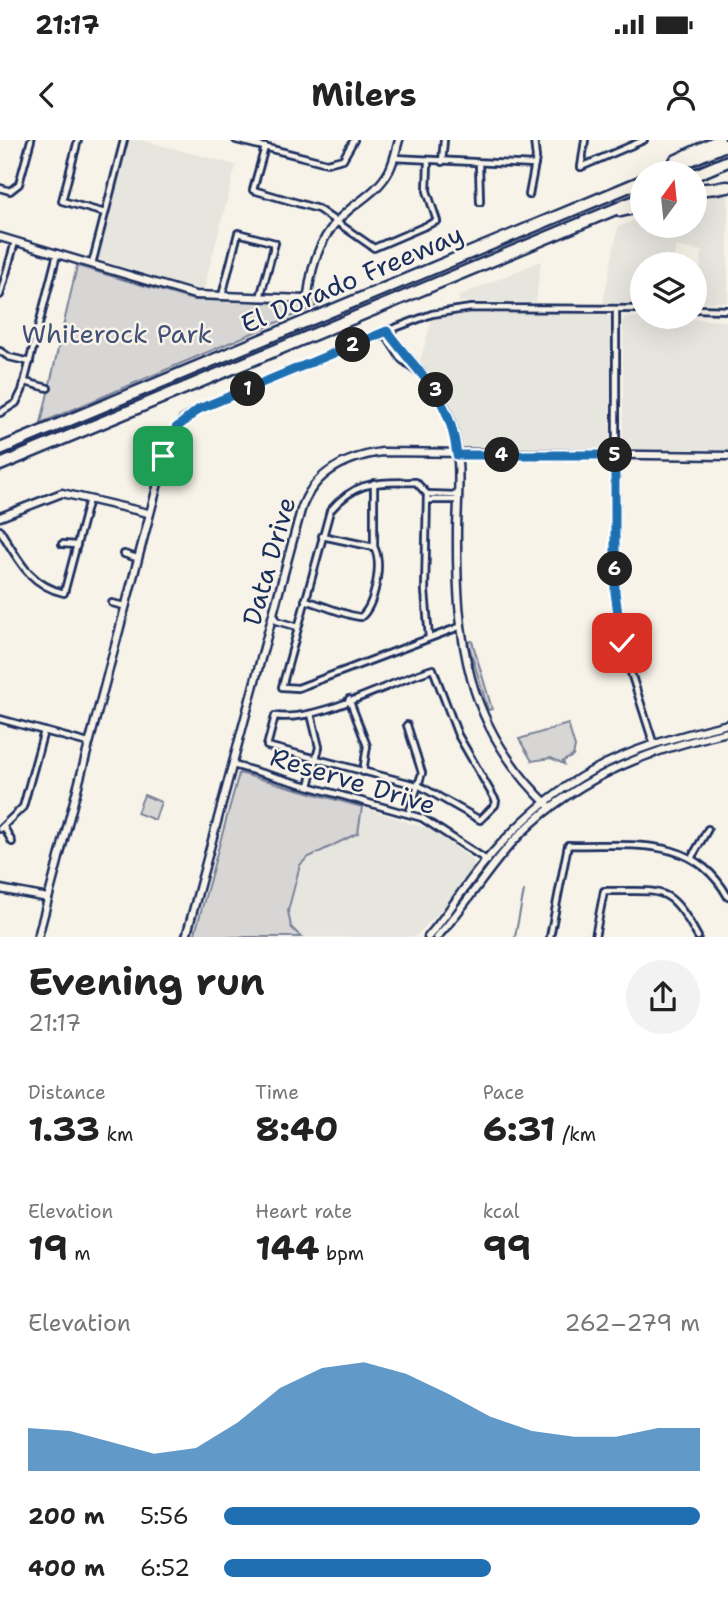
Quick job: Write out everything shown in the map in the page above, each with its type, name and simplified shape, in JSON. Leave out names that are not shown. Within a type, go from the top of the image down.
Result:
[{"type":"highway","points":[[676,161],[719,140]]},
{"type":"highway","points":[[687,161],[728,144]]},
{"type":"highway","points":[[707,170],[728,161]]},
{"type":"highway","name":"El Dorado Freeway","points":[[0,449],[630,186]]},
{"type":"highway","points":[[707,189],[728,187]]},
{"type":"highway","name":"El Dorado Freeway","points":[[0,465],[630,203]]},
{"type":"highway","points":[[610,211],[630,208]]},
{"type":"street","points":[[0,188],[10,191],[19,184],[31,140]]},
{"type":"street","points":[[78,140],[62,201],[105,213]]},
{"type":"street","points":[[92,264],[124,140]]},
{"type":"street","points":[[236,140],[331,163],[347,156],[355,140]]},
{"type":"street","points":[[0,237],[195,295],[304,299],[308,295],[317,253],[337,220],[380,184],[394,158],[399,140]]},
{"type":"street","points":[[442,162],[444,140]]},
{"type":"street","points":[[528,195],[535,165],[534,140]]},
{"type":"street","points":[[584,140],[581,167],[644,140]]},
{"type":"street","points":[[630,147],[631,140]]},
{"type":"street","points":[[265,147],[253,190],[310,206],[337,220],[374,248],[437,221],[427,191],[428,162]]},
{"type":"street","points":[[394,158],[428,162],[535,165]]},
{"type":"street","points":[[479,164],[480,202]]},
{"type":"street","points":[[222,296],[238,233],[275,243],[260,298]]},
{"type":"street","points":[[0,295],[15,242]]},
{"type":"street","points":[[0,413],[17,401],[25,382],[57,254]]},
{"type":"street","points":[[38,937],[148,513],[166,448],[176,428],[187,417],[208,405],[432,314],[471,308],[630,310]]},
{"type":"street","points":[[707,309],[728,310]]},
{"type":"street","points":[[437,937],[494,865],[550,807],[616,762],[653,747],[626,657],[616,609],[616,310]]},
{"type":"street","points":[[387,331],[436,390],[448,414],[457,455],[460,627],[469,676],[484,718],[514,768],[550,807]]},
{"type":"street","points":[[1,353],[30,362]]},
{"type":"street","points":[[25,382],[48,388]]},
{"type":"street","name":"Data Drive","points":[[186,937],[304,500],[319,478],[344,461],[364,454],[387,452],[457,455],[728,456]]},
{"type":"street","points":[[429,638],[425,592],[427,497],[416,482],[359,486],[342,497],[330,511],[282,687],[298,688],[460,627]]},
{"type":"street","points":[[304,600],[336,608],[352,617],[361,617],[368,611],[378,555],[374,547],[374,483]]},
{"type":"street","points":[[0,517],[62,493],[148,513]]},
{"type":"street","points":[[427,497],[458,498]]},
{"type":"street","points":[[0,530],[31,578],[46,588],[64,593],[90,499]]},
{"type":"street","points":[[322,536],[374,547]]},
{"type":"street","points":[[62,544],[77,545]]},
{"type":"street","points":[[124,554],[137,558]]},
{"type":"street","points":[[112,603],[124,606]]},
{"type":"street","points":[[273,613],[277,621],[298,627]]},
{"type":"street","points":[[433,669],[458,735],[496,801],[495,805],[480,820],[420,786],[267,746],[275,716],[288,718],[311,714],[433,669]]},
{"type":"street","points":[[349,699],[367,746],[363,772]]},
{"type":"street","points":[[309,786],[319,738],[311,714]]},
{"type":"street","points":[[0,719],[88,743]]},
{"type":"street","points":[[407,724],[421,760],[420,786],[409,813]]},
{"type":"street","points":[[428,937],[487,860],[544,802],[565,785],[600,765],[653,742],[728,724]]},
{"type":"street","points":[[12,842],[2,828],[23,807],[44,731]]},
{"type":"street","points":[[659,749],[660,744],[698,731]]},
{"type":"street","points":[[604,772],[659,749],[728,732]]},
{"type":"street","name":"Reserve Drive","points":[[233,765],[409,813],[442,828],[494,865]]},
{"type":"street","points":[[692,857],[708,830]]},
{"type":"street","points":[[550,937],[568,845],[658,847],[692,857],[712,872],[728,897]]},
{"type":"street","points":[[0,889],[48,898]]},
{"type":"street","points":[[595,937],[604,891],[658,892],[670,896],[682,907],[698,937]]},
{"type":"shaded area","points":[[129,140],[141,140],[236,165],[203,292],[98,259]]},
{"type":"shaded area","points":[[728,193],[728,302],[707,302],[707,252],[676,246],[675,252],[630,252],[630,303],[603,304],[618,227],[630,222],[630,238],[707,238],[707,196]]},
{"type":"shaded area","points":[[541,261],[536,302],[459,302],[459,296]]},
{"type":"shaded area","points":[[482,310],[604,313],[611,317],[610,448],[607,451],[462,448],[455,418],[445,399],[419,365],[432,319],[459,312]]},
{"type":"shaded area","points":[[630,317],[630,329],[707,329],[707,320],[728,321],[728,450],[623,448],[623,320]]},
{"type":"shaded area","points":[[362,807],[432,830],[474,861],[474,866],[449,902],[415,937],[301,937],[291,927],[288,911],[300,865],[307,858],[358,833]]},
{"type":"green space","name":"Whiterock Park","points":[[77,266],[193,300],[317,301],[316,306],[41,423]]},
{"type":"green space","points":[[472,641],[492,709],[488,710],[468,642]]},
{"type":"green space","points":[[568,724],[575,747],[573,756],[563,761],[564,764],[551,758],[532,761],[519,739]]},
{"type":"green space","points":[[239,773],[362,807],[358,833],[307,858],[300,865],[288,911],[291,927],[301,937],[194,937]]},
{"type":"green space","points":[[144,795],[161,802],[155,820],[137,813]]},
{"type":"waterway","points":[[515,937],[524,891]]},
{"type":"route","points":[[163,456],[176,428],[199,409],[387,331],[436,390],[452,423],[457,455],[615,455],[615,592],[622,643]]}]
